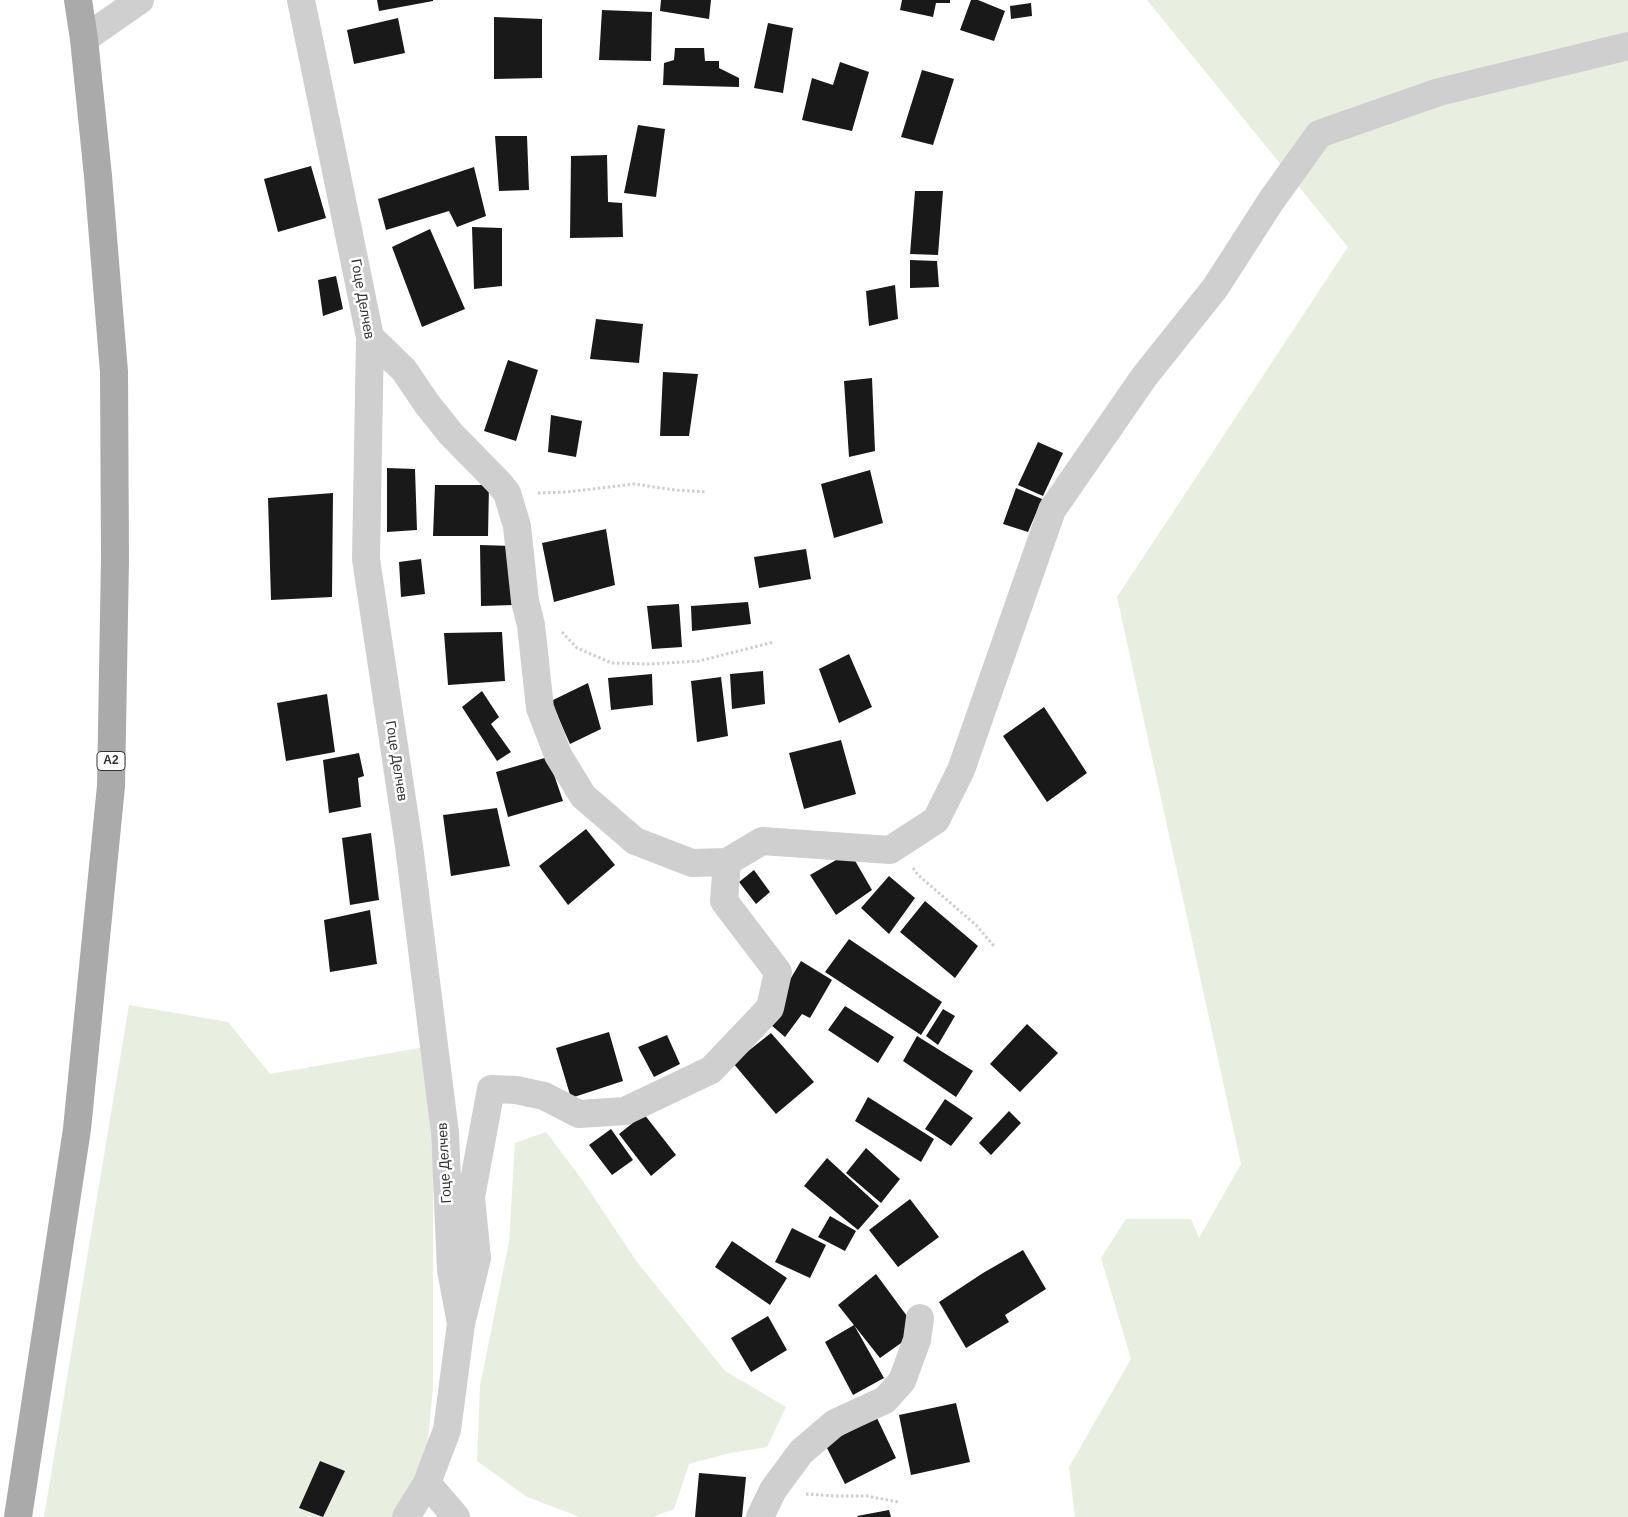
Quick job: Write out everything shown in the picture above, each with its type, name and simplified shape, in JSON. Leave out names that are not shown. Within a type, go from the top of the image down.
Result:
[{"type":"main road","name":"A2","points":[[18,1517],[77,1129],[111,786],[115,559],[114,372],[98,176],[84,39],[78,0]]},
{"type":"street","points":[[84,39],[140,0]]},
{"type":"street","name":"Гоце Делчев","points":[[301,0],[370,337],[366,559],[409,846],[445,1133],[451,1270],[460,1324],[447,1430],[427,1483],[406,1517]]},
{"type":"street","points":[[370,337],[404,370],[427,404],[451,434],[507,493],[517,526],[540,708],[558,755],[584,796],[635,841],[692,863],[727,862],[762,841],[890,850],[936,820],[961,770],[1052,510],[1144,377],[1215,288],[1270,201],[1319,134],[1439,92],[1628,46]]},
{"type":"street","points":[[460,1324],[477,1258],[471,1197],[491,1089],[516,1090],[544,1096],[579,1114],[625,1111],[711,1070],[770,1008],[778,972],[724,901],[727,862]]},
{"type":"street","points":[[760,1517],[774,1490],[801,1452],[836,1423],[885,1400],[902,1381],[917,1340],[920,1318]]},
{"type":"street","points":[[427,1483],[456,1517]]},
{"type":"path","points":[[507,493],[567,492],[634,484],[674,490],[707,492]]},
{"type":"path","points":[[560,631],[577,648],[612,663],[649,664],[699,661],[774,642]]},
{"type":"path","points":[[897,845],[918,875],[976,925],[994,946]]},
{"type":"path","points":[[774,1490],[835,1496],[867,1496],[898,1502]]},
{"type":"shaded area","points":[[1147,0],[1628,0],[1628,1517],[1075,1517],[1069,1467],[1131,1359],[1101,1258],[1126,1219],[1191,1219],[1199,1238],[1241,1164],[1117,597],[1348,247]]},
{"type":"shaded area","points":[[129,1005],[228,1022],[270,1074],[425,1047],[433,1173],[433,1388],[426,1461],[395,1517],[44,1517]]},
{"type":"shaded area","points":[[546,1132],[583,1181],[637,1262],[725,1371],[786,1407],[767,1447],[730,1453],[689,1464],[674,1509],[653,1517],[580,1517],[527,1497],[477,1461],[480,1386],[509,1242],[515,1143]]},
{"type":"building","points":[[377,0],[433,0],[433,1],[379,11]]},
{"type":"building","points":[[661,0],[711,0],[709,19],[660,11]]},
{"type":"building","points":[[902,0],[950,0],[950,3],[936,3],[933,17],[900,10]]},
{"type":"building","points":[[971,0],[978,0],[1005,11],[994,41],[960,30]]},
{"type":"building","points":[[1031,3],[1032,16],[1011,19],[1010,6]]},
{"type":"building","points":[[602,10],[652,12],[651,61],[599,60]]},
{"type":"building","points":[[494,17],[542,19],[542,78],[494,79]]},
{"type":"building","points":[[398,18],[405,53],[354,64],[347,30]]},
{"type":"building","points":[[768,23],[793,28],[783,93],[754,88]]},
{"type":"building","points":[[675,48],[704,48],[705,61],[719,61],[719,68],[739,78],[739,87],[663,85],[664,63],[674,60]]},
{"type":"building","points":[[840,62],[869,72],[852,131],[802,120],[812,78],[833,85]]},
{"type":"building","points":[[922,70],[954,79],[933,145],[901,137]]},
{"type":"building","points":[[638,125],[665,129],[656,197],[624,193]]},
{"type":"building","points":[[495,136],[527,136],[529,190],[499,191]]},
{"type":"building","points":[[607,155],[608,202],[622,203],[623,237],[570,238],[571,156]]},
{"type":"building","points":[[311,166],[326,218],[278,232],[264,179]]},
{"type":"building","points":[[474,167],[486,216],[457,227],[449,211],[386,230],[378,199]]},
{"type":"building","points":[[915,191],[943,191],[938,255],[910,254]]},
{"type":"building","points":[[472,227],[502,228],[502,286],[474,289]]},
{"type":"building","points":[[430,229],[465,309],[422,327],[392,247]]},
{"type":"building","points":[[910,260],[937,261],[939,287],[910,288]]},
{"type":"building","points":[[336,276],[343,309],[323,316],[318,280]]},
{"type":"building","points":[[895,285],[898,319],[869,326],[866,291]]},
{"type":"building","points":[[596,319],[643,324],[639,363],[590,359]]},
{"type":"building","points":[[508,360],[538,370],[516,441],[484,431]]},
{"type":"building","points":[[663,372],[698,374],[689,436],[660,436]]},
{"type":"building","points":[[872,378],[875,451],[849,457],[844,381]]},
{"type":"building","points":[[551,415],[582,421],[576,457],[548,452]]},
{"type":"building","points":[[1038,442],[1063,453],[1043,496],[1018,485]]},
{"type":"building","points":[[387,468],[415,469],[417,530],[387,532]]},
{"type":"building","points":[[870,470],[883,523],[834,538],[821,484]]},
{"type":"building","points":[[435,485],[489,485],[488,536],[433,536]]},
{"type":"building","points":[[1016,488],[1042,499],[1028,532],[1003,524]]},
{"type":"building","points":[[333,493],[332,597],[271,600],[268,498]]},
{"type":"building","points":[[606,529],[615,585],[554,602],[542,543]]},
{"type":"building","points":[[480,545],[513,546],[514,605],[481,606]]},
{"type":"building","points":[[806,549],[811,579],[759,588],[754,557]]},
{"type":"building","points":[[421,559],[425,594],[401,597],[399,562]]},
{"type":"building","points":[[748,602],[751,624],[692,631],[691,606]]},
{"type":"building","points":[[679,604],[682,647],[652,649],[647,606]]},
{"type":"building","points":[[502,632],[505,681],[448,685],[444,633]]},
{"type":"building","points":[[849,654],[872,707],[839,723],[819,669]]},
{"type":"building","points":[[763,671],[765,704],[732,709],[730,674]]},
{"type":"building","points":[[652,674],[653,705],[611,710],[608,678]]},
{"type":"building","points":[[721,677],[728,736],[697,742],[691,681]]},
{"type":"building","points":[[588,683],[601,729],[570,744],[551,701]]},
{"type":"building","points":[[482,691],[499,717],[491,724],[511,752],[497,761],[462,707]]},
{"type":"building","points":[[327,694],[335,752],[286,761],[277,703]]},
{"type":"building","points":[[1044,707],[1087,773],[1047,802],[1003,736]]},
{"type":"building","points":[[841,740],[856,794],[804,809],[789,753]]},
{"type":"building","points":[[359,753],[364,776],[358,778],[361,807],[329,813],[323,760]]},
{"type":"building","points":[[548,757],[563,801],[508,817],[496,772]]},
{"type":"building","points":[[497,808],[510,866],[451,876],[443,815]]},
{"type":"building","points":[[586,829],[615,865],[568,905],[539,866]]},
{"type":"building","points":[[371,833],[379,900],[350,905],[342,838]]},
{"type":"building","points":[[850,852],[872,890],[836,915],[810,875]]},
{"type":"building","points":[[754,870],[770,892],[756,904],[739,882]]},
{"type":"building","points":[[889,876],[915,898],[889,934],[861,908]]},
{"type":"building","points":[[925,901],[978,946],[955,978],[900,932]]},
{"type":"building","points":[[370,910],[377,964],[330,972],[324,920]]},
{"type":"building","points":[[849,939],[942,1002],[921,1035],[825,972]]},
{"type":"building","points":[[801,961],[832,980],[810,1018],[802,1014],[785,1037],[763,1018],[778,1000]]},
{"type":"building","points":[[845,1006],[894,1037],[878,1063],[828,1030]]},
{"type":"building","points":[[943,1009],[955,1016],[938,1045],[926,1036]]},
{"type":"building","points":[[1027,1024],[1058,1053],[1020,1092],[990,1064]]},
{"type":"building","points":[[609,1032],[623,1081],[571,1098],[556,1048]]},
{"type":"building","points":[[771,1033],[814,1082],[776,1114],[733,1063]]},
{"type":"building","points":[[667,1035],[680,1064],[654,1077],[638,1047]]},
{"type":"building","points":[[917,1036],[973,1071],[956,1097],[903,1061]]},
{"type":"building","points":[[868,1097],[934,1139],[921,1162],[855,1121]]},
{"type":"building","points":[[945,1099],[973,1118],[951,1146],[925,1129]]},
{"type":"building","points":[[1009,1111],[1021,1123],[991,1155],[979,1143]]},
{"type":"building","points":[[644,1114],[676,1155],[651,1176],[619,1134]]},
{"type":"building","points":[[611,1129],[633,1160],[612,1175],[589,1145]]},
{"type":"building","points":[[866,1148],[900,1179],[881,1203],[846,1173]]},
{"type":"building","points":[[827,1158],[879,1206],[858,1230],[804,1186]]},
{"type":"building","points":[[910,1199],[939,1237],[898,1267],[869,1230]]},
{"type":"building","points":[[830,1216],[856,1231],[845,1251],[818,1237]]},
{"type":"building","points":[[792,1228],[826,1245],[810,1278],[775,1262]]},
{"type":"building","points":[[732,1241],[787,1278],[770,1305],[715,1267]]},
{"type":"building","points":[[1023,1250],[1046,1289],[1005,1315],[1009,1322],[966,1348],[939,1302]]},
{"type":"building","points":[[876,1274],[918,1331],[880,1358],[838,1305]]},
{"type":"building","points":[[768,1316],[787,1350],[751,1372],[731,1338]]},
{"type":"building","points":[[854,1325],[884,1378],[853,1395],[825,1342]]},
{"type":"building","points":[[956,1403],[970,1462],[911,1475],[899,1415]]},
{"type":"building","points":[[877,1418],[896,1458],[845,1484],[825,1444]]},
{"type":"building","points":[[320,1461],[345,1471],[323,1517],[299,1508]]},
{"type":"building","points":[[699,1473],[746,1477],[742,1517],[695,1517]]},
{"type":"building","points":[[889,1510],[891,1517],[857,1516]]}]
